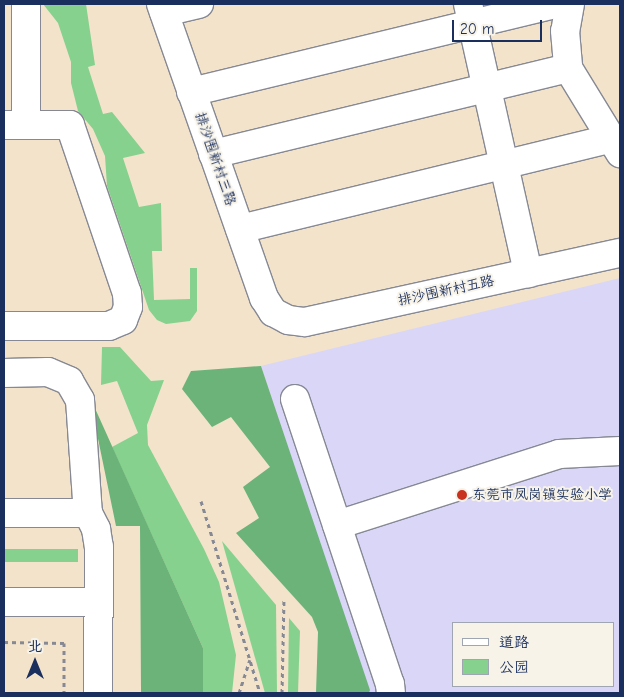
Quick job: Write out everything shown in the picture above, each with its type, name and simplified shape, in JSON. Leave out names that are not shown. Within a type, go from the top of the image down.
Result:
[{"type":"street","points":[[4,326],[109,326],[123,320],[128,307],[127,293],[70,125],[15,125],[26,4]]},
{"type":"street","points":[[162,8],[199,4]]},
{"type":"street","points":[[191,92],[470,14],[555,4]]},
{"type":"street","points":[[240,229],[504,165],[615,146],[568,68],[564,31],[570,4]]},
{"type":"street","name":"排沙围新村三路","points":[[162,8],[264,298],[273,312]]},
{"type":"street","points":[[470,14],[528,273]]},
{"type":"street","points":[[213,154],[568,68]]},
{"type":"street","name":"排沙围新村五路","points":[[273,312],[288,320],[305,322],[620,253]]},
{"type":"street","points":[[4,372],[48,372],[69,381],[80,400],[88,513],[96,529],[98,547],[98,693]]},
{"type":"street","points":[[295,400],[390,684],[391,693]]},
{"type":"street","points":[[337,524],[559,454],[620,451]]},
{"type":"street","points":[[4,513],[88,513]]},
{"type":"street","points":[[4,602],[98,602]]},
{"type":"path","points":[[201,501],[260,693]]},
{"type":"path","points":[[282,693],[284,599]]},
{"type":"path","points":[[4,642],[64,643],[64,693]]},
{"type":"path","points":[[240,693],[250,660]]},
{"type":"shaded area","name":"东莞市凤岗镇实验小学","points":[[620,278],[620,693],[369,693],[261,366]]},
{"type":"green space","points":[[43,4],[86,4],[95,65],[88,67],[103,114],[112,112],[145,153],[123,158],[139,207],[161,203],[162,251],[152,251],[154,300],[190,299],[190,268],[197,268],[197,311],[190,321],[166,324],[157,320],[149,310],[107,186],[105,156],[93,129],[78,111],[71,83],[71,62],[58,23]]},
{"type":"green space","points":[[102,347],[120,347],[151,381],[164,380],[147,425],[148,445],[204,549],[219,582],[236,655],[232,693],[203,693],[203,648],[112,447],[138,433],[117,381],[101,385]]},
{"type":"green space","points":[[261,366],[370,690],[369,693],[316,693],[318,632],[312,617],[236,533],[259,518],[243,487],[270,467],[231,417],[212,427],[182,389],[191,371]]},
{"type":"green space","points":[[89,395],[203,648],[203,693],[141,693],[140,526],[116,526]]},
{"type":"green space","points":[[222,541],[276,605],[277,693],[265,693]]},
{"type":"green space","points":[[4,549],[78,549],[78,562],[4,562]]},
{"type":"green space","points":[[289,618],[300,631],[298,693],[288,693]]},
{"type":"place","name":"东莞市凤岗镇实验小学","points":[[462,495]]}]
